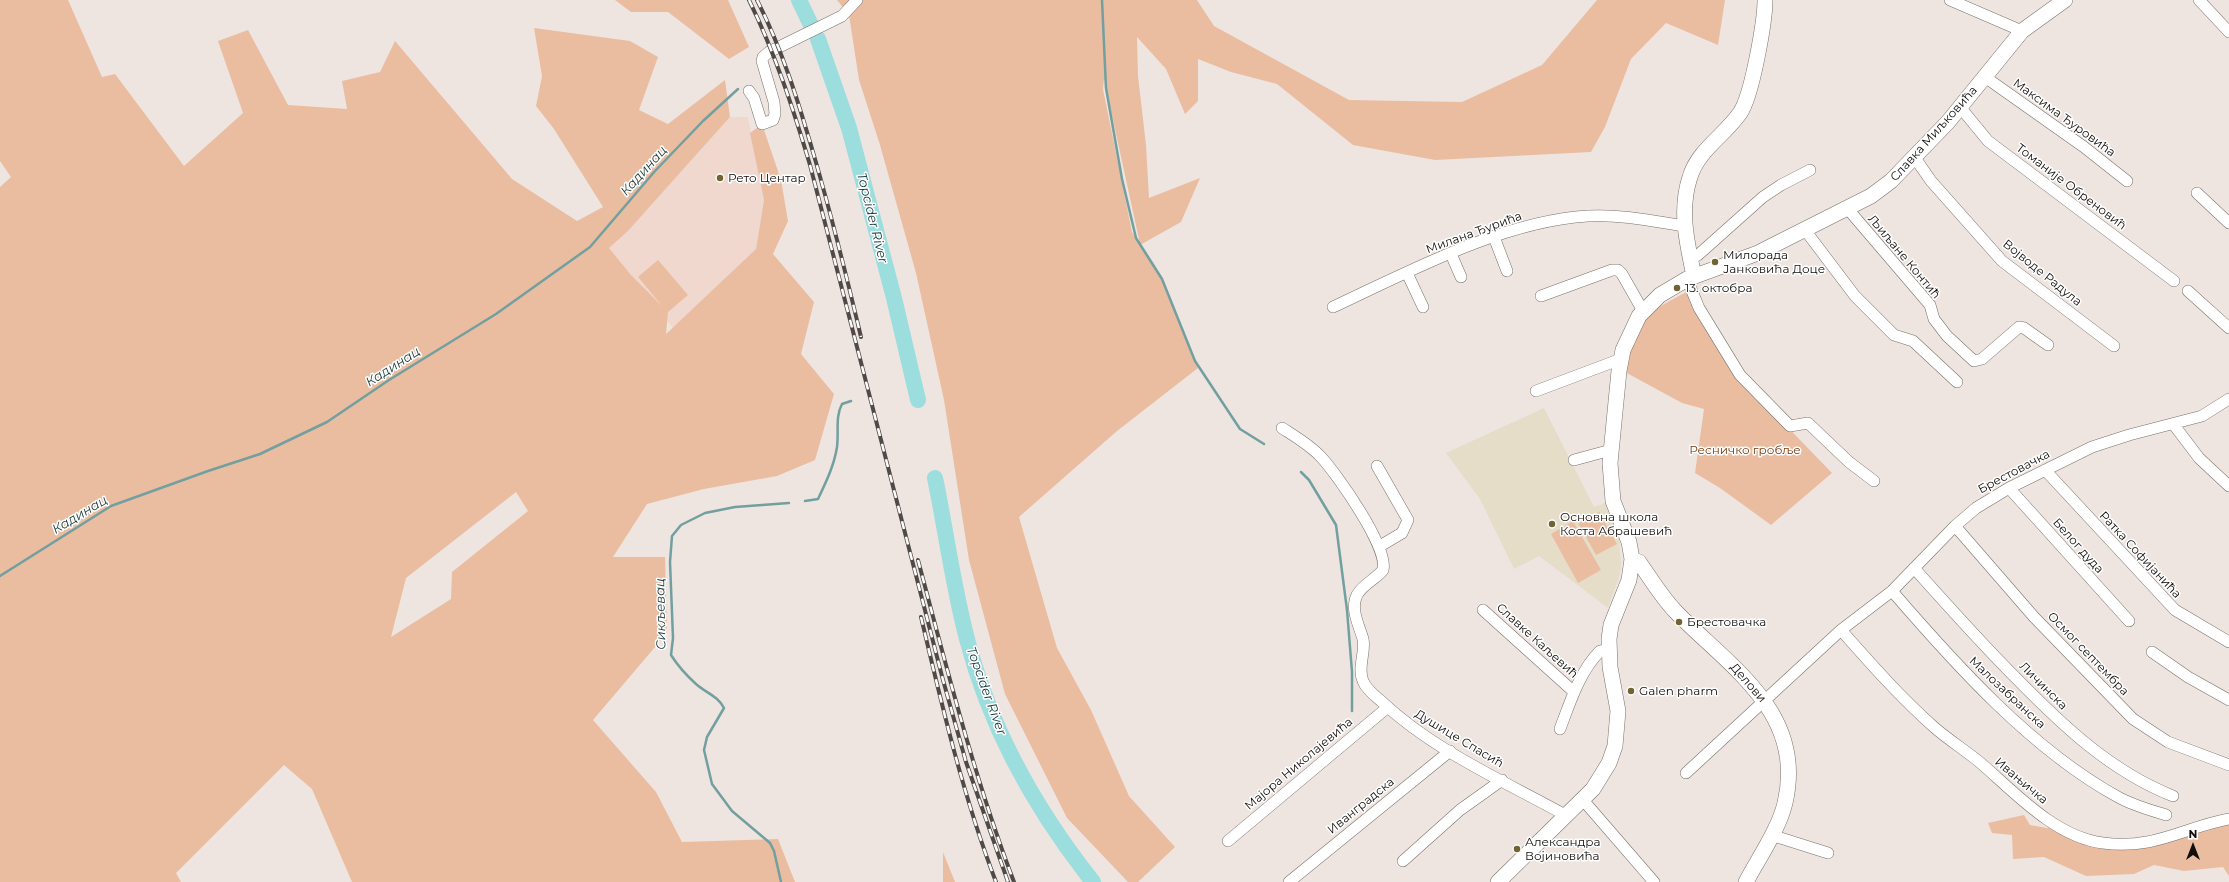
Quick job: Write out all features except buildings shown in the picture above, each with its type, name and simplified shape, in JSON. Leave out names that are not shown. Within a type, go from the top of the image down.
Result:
[{"type":"street","points":[[749,91],[754,98],[762,124],[773,120],[775,111],[762,61],[763,57],[769,52],[842,16],[857,0]]},
{"type":"street","points":[[1765,0],[1762,28],[1746,101],[1740,113],[1705,151],[1694,166],[1686,194],[1684,226],[1690,258],[1690,277],[1699,308],[1740,374],[1790,426],[1808,423],[1849,462],[1874,481]]},
{"type":"street","points":[[1950,0],[2022,31]]},
{"type":"street","name":"Славка Миљковића","points":[[1690,277],[1758,253],[1847,208],[1891,182],[1915,158],[1960,107],[2022,31],[2065,0]]},
{"type":"street","points":[[2199,0],[2229,32]]},
{"type":"street","name":"Максима Ђуровића","points":[[1985,77],[2084,146],[2127,181]]},
{"type":"street","name":"Томаније Обреновић","points":[[1960,107],[1988,142],[2174,281]]},
{"type":"street","name":"Војводе Радула","points":[[1915,158],[1931,182],[2002,261],[2114,346]]},
{"type":"street","points":[[1690,258],[1698,255],[1763,197],[1781,184],[1810,170]]},
{"type":"street","points":[[2197,193],[2229,223]]},
{"type":"street","name":"Љиљане Контић","points":[[1847,208],[1930,306],[1934,319],[1947,336],[1974,361],[1982,359],[2019,328],[2024,328],[2048,345]]},
{"type":"street","name":"Милана Ђурића","points":[[1333,307],[1394,278],[1451,254],[1527,226],[1586,216],[1634,218],[1684,226]]},
{"type":"street","points":[[1805,230],[1825,258],[1866,307],[1894,335],[1913,341],[1957,382]]},
{"type":"street","points":[[1494,237],[1507,271]]},
{"type":"street","points":[[1451,254],[1461,277]]},
{"type":"street","points":[[1541,296],[1612,270],[1618,270],[1622,274],[1643,311]]},
{"type":"street","points":[[1407,273],[1423,307]]},
{"type":"street","points":[[1498,882],[1583,800],[1593,789],[1609,763],[1617,735],[1618,711],[1608,649],[1611,625],[1629,580],[1632,560],[1629,542],[1612,495],[1610,478],[1611,450],[1621,359],[1627,338],[1643,311],[1660,295],[1690,277]]},
{"type":"street","points":[[2188,291],[2229,328]]},
{"type":"street","points":[[1536,391],[1621,359]]},
{"type":"street","name":"Брестовачка","points":[[1686,773],[1841,630],[1892,591],[1955,526],[1976,508],[2009,488],[2100,444],[2129,434],[2174,425],[2202,416],[2229,399]]},
{"type":"street","points":[[2174,425],[2199,458],[2229,486]]},
{"type":"street","name":"Душице Спасић","points":[[1282,428],[1312,448],[1328,465],[1380,546],[1384,561],[1383,570],[1360,591],[1355,607],[1357,622],[1363,640],[1361,672],[1363,681],[1388,707],[1410,726],[1450,751],[1567,816]]},
{"type":"street","points":[[1574,460],[1611,450]]},
{"type":"street","points":[[1377,466],[1408,520],[1402,534],[1380,546]]},
{"type":"street","name":"Ратка Софијанића","points":[[2045,470],[2175,610],[2229,642]]},
{"type":"street","name":"Белог дуда","points":[[2009,488],[2129,621]]},
{"type":"street","name":"Осмог септембра","points":[[1955,526],[2034,617],[2133,719],[2168,742],[2229,765]]},
{"type":"street","name":"Делови","points":[[1632,560],[1639,562],[1676,611],[1732,664],[1764,700],[1774,717],[1785,747],[1788,775],[1785,804],[1771,835],[1746,882]]},
{"type":"street","name":"Личинска","points":[[1914,568],[1978,640],[2076,737],[2091,749],[2136,779],[2174,796]]},
{"type":"street","name":"Малозабранска","points":[[1892,591],[1942,649],[1998,704],[2069,766],[2119,798],[2166,815]]},
{"type":"street","name":"Славке Каљевић","points":[[1483,610],[1574,692]]},
{"type":"street","name":"Ивањичка","points":[[1841,630],[1898,693],[1936,729],[1974,758],[2036,811],[2075,835],[2104,844],[2142,844],[2163,840],[2213,822],[2229,819]]},
{"type":"street","name":"Славке Каљевић","points":[[1560,728],[1574,692],[1597,654],[1600,651],[1608,649]]},
{"type":"street","points":[[2152,652],[2188,677],[2229,700]]},
{"type":"street","name":"Мајора Николајевића","points":[[1228,841],[1388,707]]},
{"type":"street","name":"Иванградска","points":[[1290,882],[1450,751]]},
{"type":"street","name":"Душице Спасић","points":[[1403,861],[1460,810],[1502,780]]},
{"type":"street","points":[[1583,800],[1654,882]]},
{"type":"street","points":[[1771,835],[1828,852]]},
{"type":"shaded area","points":[[730,117],[748,117],[764,200],[756,249],[673,328],[609,248],[628,231]]},
{"type":"shaded area","name":"Основна школа Коста Абрашевић","points":[[1544,408],[1594,507],[1605,503],[1619,540],[1621,562],[1620,574],[1608,608],[1539,556],[1514,569],[1480,499],[1446,453]]},
{"type":"green space","points":[[0,0],[68,0],[102,77],[115,74],[184,166],[243,113],[218,41],[248,30],[288,105],[347,109],[342,81],[380,72],[395,41],[512,179],[577,221],[603,207],[554,129],[536,106],[542,76],[534,28],[630,41],[658,57],[639,110],[668,124],[725,80],[730,117],[628,231],[609,248],[631,275],[663,307],[638,277],[658,260],[688,295],[668,312],[666,334],[756,249],[764,200],[750,133],[762,124],[781,180],[788,221],[773,254],[814,302],[801,354],[834,394],[815,460],[777,476],[704,489],[647,504],[613,557],[665,557],[667,633],[593,720],[656,792],[682,842],[778,839],[795,882],[352,882],[312,789],[284,765],[176,873],[181,882],[0,882],[0,187],[11,177],[0,161]],"holes":[[[516,492],[528,511],[452,572],[451,599],[391,637],[406,578]]]},
{"type":"green space","points":[[615,0],[728,0],[749,47],[729,59],[668,12],[631,12]]},
{"type":"green space","points":[[837,0],[1197,0],[1214,26],[1349,100],[1462,102],[1542,65],[1597,0],[1725,0],[1718,45],[1666,23],[1631,59],[1605,127],[1591,152],[1435,160],[1353,145],[1277,84],[1231,72],[1198,59],[1198,101],[1185,114],[1166,69],[1137,37],[1138,76],[1146,145],[1149,198],[1200,178],[1181,222],[1140,245],[1162,279],[1198,368],[1117,431],[1019,517],[1057,648],[1091,710],[1129,796],[1175,847],[1138,882],[1128,882],[1067,818],[1005,694],[969,560],[944,400],[916,273],[880,145],[859,80],[849,15]],"holes":[[[1104,79],[1140,244],[1132,232],[1103,89]]]},
{"type":"green space","name":"Ресничко гробље","points":[[1688,291],[1740,378],[1832,473],[1771,525],[1720,488],[1695,473],[1704,409],[1682,403],[1625,372],[1628,356],[1646,314]]},
{"type":"green space","points":[[1599,512],[1617,544],[1596,555],[1578,523]]},
{"type":"green space","points":[[1573,521],[1601,570],[1578,583],[1551,534]]},
{"type":"green space","points":[[2024,815],[2030,825],[2047,828],[2057,825],[2122,844],[2229,819],[2229,876],[2223,867],[2184,871],[2154,865],[2134,874],[2086,876],[2044,857],[2013,859],[2012,835],[1992,833],[1988,823]]},
{"type":"green space","points":[[943,852],[955,882],[943,882]]},
{"type":"waterway","name":"Topcider River","points":[[799,0],[811,25]]},
{"type":"waterway","points":[[1102,0],[1106,88],[1122,179],[1136,238],[1162,279],[1195,361],[1240,429],[1264,444]]},
{"type":"waterway","name":"Topcider River","points":[[818,39],[849,128],[894,298],[918,400]]},
{"type":"waterway","name":"Кадинац","points":[[0,576],[111,506],[260,454],[327,422],[389,380],[496,314],[590,247],[655,171],[703,121],[738,89]]},
{"type":"waterway","name":"Сикљевац","points":[[805,501],[818,499],[824,486],[836,454],[840,409],[842,404],[851,401]]},
{"type":"waterway","points":[[1301,472],[1309,480],[1336,525],[1347,610],[1352,672],[1352,711]]},
{"type":"waterway","name":"Topcider River","points":[[935,478],[962,619],[988,704],[1017,767],[1034,797],[1072,855],[1093,882]]},
{"type":"waterway","name":"Сикљевац","points":[[781,882],[774,851],[770,843],[732,811],[712,784],[704,750],[707,737],[724,708],[718,700],[689,677],[679,667],[671,655],[673,638],[670,562],[672,536],[681,525],[705,513],[735,507],[789,503]]},
{"type":"railway","points":[[749,0],[783,81],[810,165],[943,680],[966,762],[1008,882]]},
{"type":"railway","points":[[757,0],[783,58],[803,118],[845,270],[861,337]]},
{"type":"railway","points":[[918,560],[974,763],[986,803],[1014,882]]},
{"type":"railway","points":[[921,617],[963,784],[996,882]]},
{"type":"place","name":"Рето Центар","points":[[720,178]]},
{"type":"place","name":"Милорада Јанковића Доце","points":[[1715,262]]},
{"type":"place","name":"13. октобра","points":[[1677,288]]},
{"type":"place","name":"Основна школа Коста Абрашевић","points":[[1552,524]]},
{"type":"place","name":"Брестовачка","points":[[1679,622]]},
{"type":"place","name":"Galen pharm","points":[[1631,691]]},
{"type":"place","name":"Александра Војиновића","points":[[1517,849]]}]
